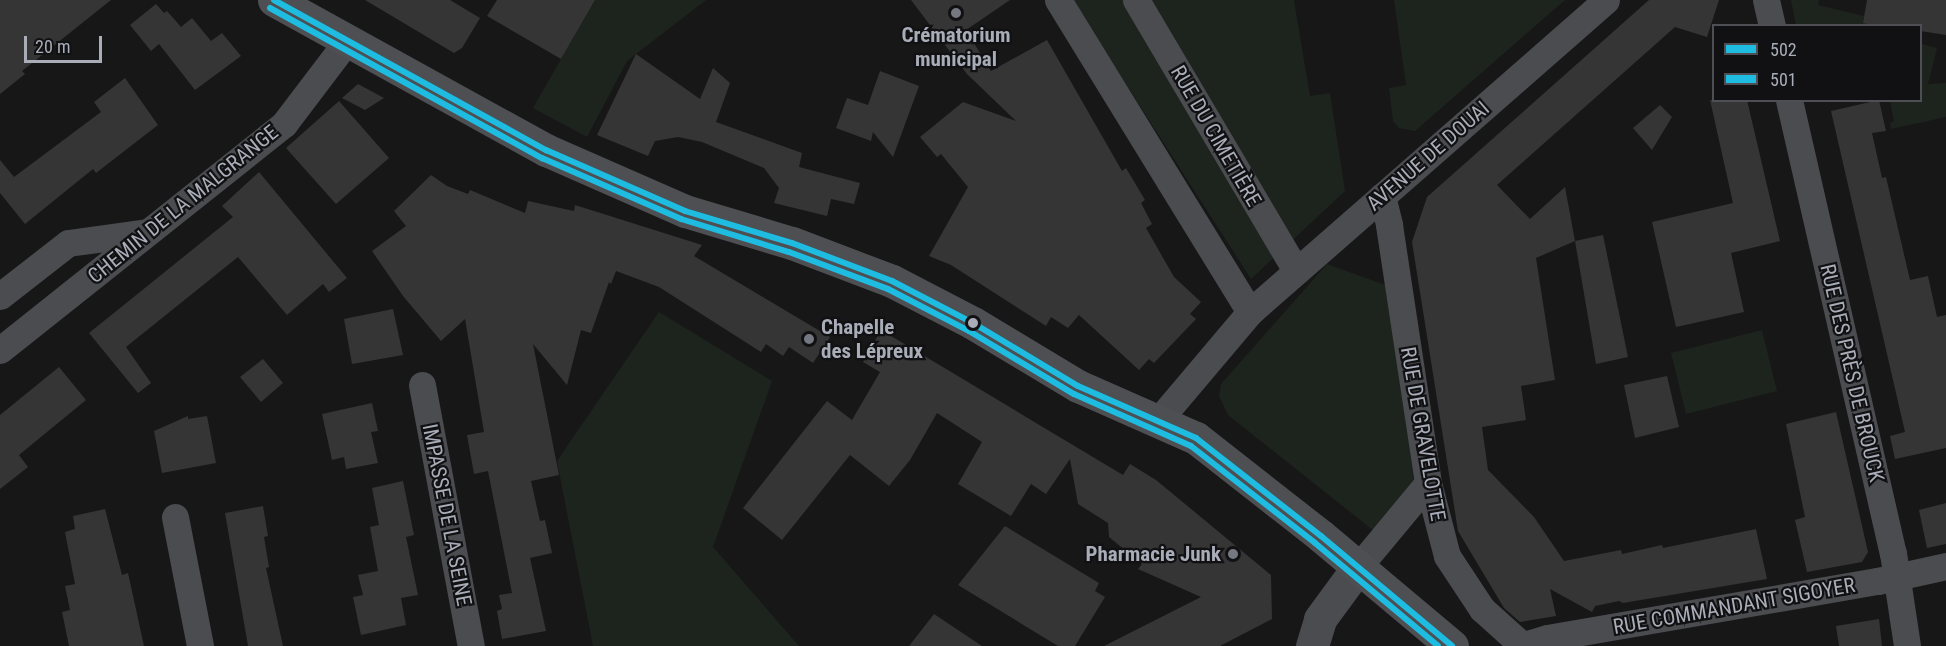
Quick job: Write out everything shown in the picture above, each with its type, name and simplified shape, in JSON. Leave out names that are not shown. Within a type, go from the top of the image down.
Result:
[{"type":"main road","points":[[274,0],[546,150],[685,211],[792,243],[892,281],[973,323],[1078,386],[1196,438],[1359,566],[1452,646]]},
{"type":"street","points":[[1058,0],[1250,312]]},
{"type":"street","name":"RUE DU CIMETIÈRE","points":[[1136,0],[1296,271]]},
{"type":"street","name":"AVENUE DE DOUAI","points":[[1157,422],[1250,312],[1606,0]]},
{"type":"street","points":[[1766,0],[1772,24]]},
{"type":"street","name":"CHEMIN DE LA MALGRANGE","points":[[0,350],[284,124],[347,41]]},
{"type":"street","name":"RUE DES PRÈS DE BROUCK","points":[[1789,102],[1898,577],[1907,646]]},
{"type":"street","name":"RUE DE GRAVELOTTE","points":[[1382,196],[1389,225],[1428,483],[1447,556],[1482,609],[1522,646]]},
{"type":"street","points":[[0,296],[68,243],[149,232]]},
{"type":"street","name":"IMPASSE DE LA SEINE","points":[[422,385],[471,646]]},
{"type":"street","points":[[1312,646],[1320,619],[1359,566],[1428,483]]},
{"type":"street","points":[[175,517],[200,646]]},
{"type":"street","name":"RUE COMMANDANT SIGOYER","points":[[1522,646],[1547,638],[1898,577],[1946,566]]},
{"type":"shaded area","points":[[595,0],[706,0],[627,61],[587,137],[533,108]]},
{"type":"shaded area","points":[[1072,0],[1294,0],[1310,96],[1330,93],[1345,191],[1251,279]]},
{"type":"shaded area","points":[[1394,0],[1565,0],[1415,131],[1399,128],[1393,121],[1389,88],[1406,85]]},
{"type":"shaded area","points":[[1791,0],[1819,0],[1818,5],[1864,16],[1863,23],[1868,24],[1796,24]]},
{"type":"shaded area","points":[[1922,44],[1937,48],[1928,84],[1946,83],[1946,117],[1891,129],[1890,123],[1894,121],[1890,102],[1922,102]]},
{"type":"shaded area","points":[[1327,264],[1388,286],[1414,480],[1374,531],[1228,415],[1219,396],[1221,384]]},
{"type":"shaded area","points":[[659,312],[772,381],[713,547],[799,646],[593,646],[557,461]]},
{"type":"shaded area","points":[[1762,330],[1777,391],[1686,414],[1671,353]]},
{"type":"building","points":[[0,0],[111,0],[22,71],[25,74],[0,94]]},
{"type":"building","points":[[365,0],[450,0],[480,18],[462,48],[454,53]]},
{"type":"building","points":[[497,0],[595,0],[561,59],[487,16]]},
{"type":"building","points":[[911,0],[1010,0],[966,30],[991,71],[1047,40],[1122,171],[1126,168],[1145,200],[1141,203],[1152,224],[1146,228],[1174,277],[1201,302],[1190,314],[1196,319],[1154,363],[1149,359],[1139,370],[1079,315],[1068,328],[1051,317],[1046,326],[951,265],[929,256],[968,187],[941,154],[937,157],[920,137],[963,102],[1016,121],[967,74]]},
{"type":"building","points":[[1649,0],[1719,0],[1707,37],[1675,27],[1497,185],[1530,219],[1565,187],[1575,241],[1536,258],[1555,380],[1521,386],[1526,420],[1482,427],[1488,470],[1534,517],[1564,561],[1621,550],[1622,554],[1662,545],[1663,548],[1756,529],[1767,579],[1623,603],[1619,601],[1595,606],[1592,612],[1550,589],[1556,616],[1520,622],[1504,608],[1458,531],[1412,242],[1427,197]]},
{"type":"building","points":[[1867,0],[1946,0],[1946,35],[1922,31],[1922,24],[1863,23]]},
{"type":"building","points":[[156,4],[164,13],[167,11],[181,27],[192,18],[211,41],[222,33],[241,56],[195,90],[159,44],[151,51],[130,25]]},
{"type":"building","points":[[636,54],[700,99],[713,68],[730,83],[716,122],[802,153],[799,167],[860,183],[854,204],[831,199],[827,216],[774,203],[779,188],[764,168],[702,142],[678,137],[655,141],[648,156],[597,135]]},
{"type":"building","points":[[880,71],[919,86],[893,157],[873,132],[871,141],[836,128],[847,98],[868,105]]},
{"type":"building","points":[[125,78],[158,125],[96,173],[93,169],[25,224],[0,193],[0,160],[14,177],[101,112],[94,102]]},
{"type":"building","points":[[358,84],[384,98],[365,110],[342,98]]},
{"type":"building","points":[[1710,100],[1712,102],[1747,102],[1780,241],[1731,253],[1744,312],[1676,327],[1652,222],[1733,203]]},
{"type":"building","points":[[339,101],[389,158],[336,204],[286,148]]},
{"type":"building","points":[[1879,102],[1886,131],[1872,133],[1882,178],[1886,177],[1910,280],[1928,276],[1937,317],[1946,315],[1946,448],[1895,459],[1890,436],[1905,432],[1831,111]]},
{"type":"building","points":[[1660,105],[1672,117],[1652,150],[1633,128]]},
{"type":"building","points":[[259,172],[347,278],[329,292],[323,284],[287,315],[238,257],[126,347],[151,383],[138,393],[89,333],[233,217],[222,206]]},
{"type":"building","points":[[431,175],[447,186],[468,194],[470,190],[525,213],[528,201],[574,211],[575,205],[702,245],[694,256],[830,337],[813,363],[789,347],[783,356],[766,344],[761,352],[659,287],[616,271],[611,284],[609,282],[591,333],[581,330],[567,385],[533,344],[559,475],[531,481],[540,521],[545,520],[552,553],[530,558],[546,631],[502,639],[497,611],[502,609],[499,595],[512,593],[488,471],[474,474],[467,435],[484,432],[465,319],[441,341],[403,296],[372,251],[406,226],[394,211]]},
{"type":"building","points":[[1603,235],[1628,357],[1596,364],[1575,241]]},
{"type":"building","points":[[393,309],[403,355],[352,364],[344,319]]},
{"type":"building","points":[[881,330],[1123,475],[1130,464],[1156,480],[1271,575],[1272,619],[1220,646],[1104,646],[1201,597],[1138,569],[1142,564],[1109,537],[1108,523],[1078,504],[1070,459],[1046,494],[1031,484],[1011,516],[958,484],[982,442],[937,413],[910,460],[889,486],[850,455],[782,540],[743,508],[827,401],[852,420],[880,372],[863,362]]},
{"type":"building","points":[[263,359],[283,383],[261,402],[240,377]]},
{"type":"building","points":[[59,367],[86,400],[19,455],[28,467],[0,489],[0,415]]},
{"type":"building","points":[[1667,376],[1679,427],[1635,438],[1624,385]]},
{"type":"building","points":[[372,403],[378,431],[371,432],[378,463],[346,469],[344,457],[332,460],[322,414]]},
{"type":"building","points":[[1836,412],[1868,552],[1862,562],[1807,572],[1795,520],[1805,517],[1786,424]]},
{"type":"building","points":[[188,416],[188,419],[207,416],[216,463],[162,473],[154,431]]},
{"type":"building","points":[[403,481],[414,535],[406,537],[418,595],[401,598],[406,625],[361,635],[353,597],[363,595],[358,575],[378,571],[370,527],[379,525],[372,488]]},
{"type":"building","points":[[1946,503],[1946,544],[1927,548],[1919,510]]},
{"type":"building","points":[[263,506],[268,536],[264,537],[269,567],[266,568],[283,646],[248,646],[225,513]]},
{"type":"building","points":[[105,509],[122,575],[128,573],[144,646],[69,646],[62,612],[70,610],[65,586],[75,584],[65,532],[75,529],[73,516]]},
{"type":"building","points":[[1005,526],[1099,583],[1095,591],[1105,597],[1075,646],[1058,646],[958,585]]},
{"type":"building","points":[[934,614],[982,646],[909,646]]},
{"type":"building","points":[[1879,619],[1882,646],[1839,646],[1836,626]]},
{"type":"transit line","name":"502","points":[[274,0],[546,150],[685,211],[792,243],[892,281],[973,323],[1078,386],[1196,438],[1321,536],[1452,646]]},
{"type":"transit line","name":"501","points":[[270,8],[542,158],[681,219],[789,252],[888,289],[969,331],[1074,394],[1191,446],[1315,543],[1438,646]]},
{"type":"place","name":"Crématorium municipal","points":[[956,13]]},
{"type":"place","name":"Chapelle des Lépreux","points":[[809,339]]},
{"type":"place","name":"Pharmacie Junk","points":[[1233,554]]}]
